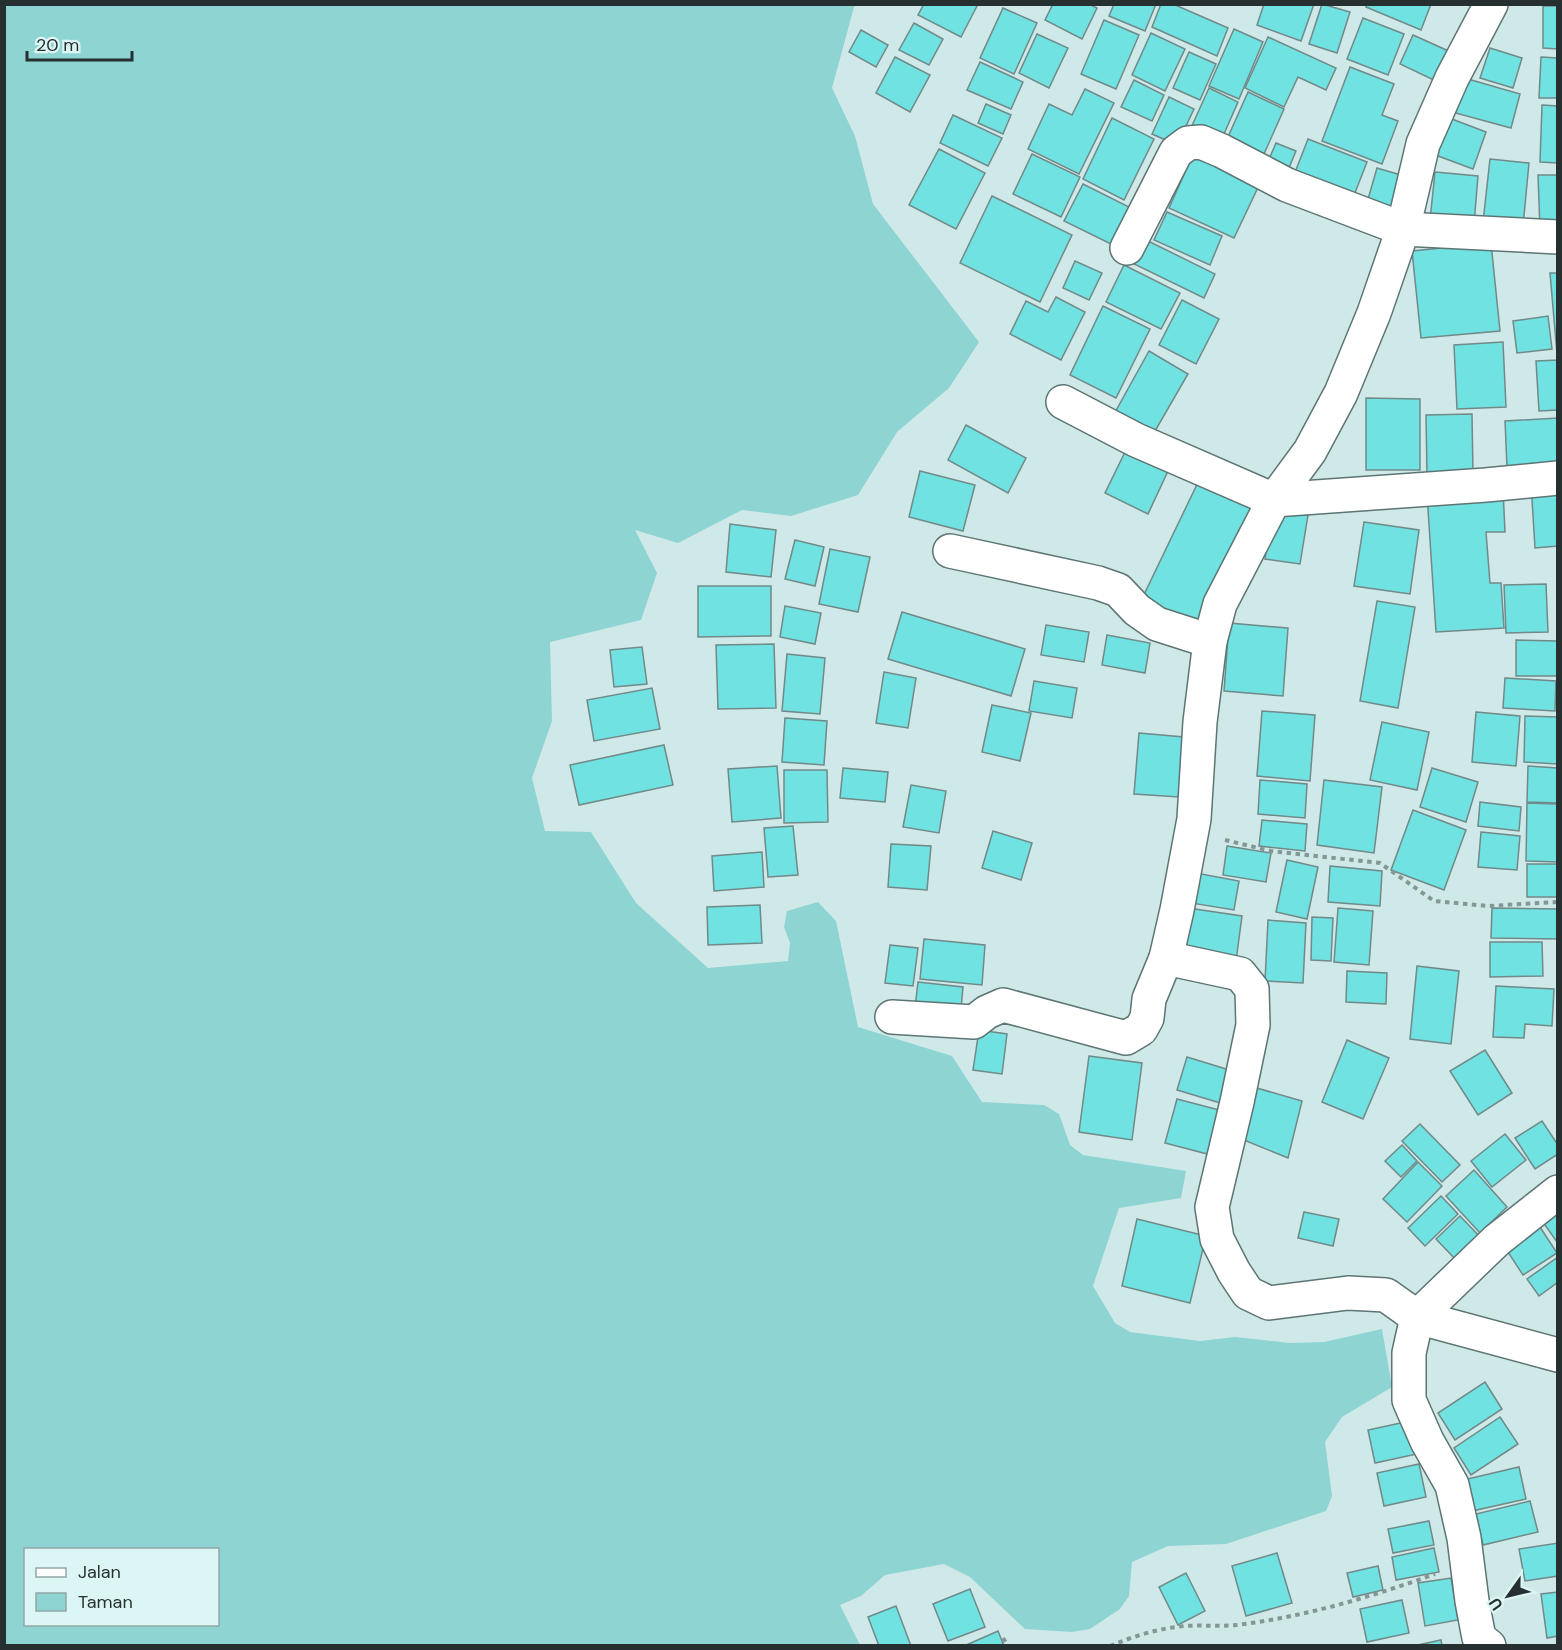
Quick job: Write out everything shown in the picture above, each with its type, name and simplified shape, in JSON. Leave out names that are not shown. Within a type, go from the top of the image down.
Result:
[{"type":"street","points":[[892,1017],[974,1022],[987,1012],[1003,1005],[1126,1038],[1141,1029],[1148,1018],[1149,999],[1166,958],[1194,819],[1200,722],[1210,641],[1220,604],[1274,500],[1310,452],[1341,393],[1374,313],[1403,229],[1423,144],[1452,78],[1491,4]]},
{"type":"street","points":[[1127,248],[1176,152],[1188,143],[1201,142],[1287,186],[1403,229],[1557,237]]},
{"type":"street","points":[[1064,402],[1136,440],[1274,500],[1486,485],[1557,477]]},
{"type":"street","points":[[951,551],[1098,583],[1118,590],[1137,610],[1157,624],[1210,641]]},
{"type":"street","points":[[1166,958],[1240,974],[1252,989],[1252,1025],[1237,1102],[1212,1207],[1217,1239],[1248,1293],[1269,1303],[1348,1293],[1386,1295],[1417,1317],[1557,1355]]},
{"type":"street","points":[[1489,1646],[1479,1638],[1464,1538],[1452,1485],[1427,1442],[1409,1400],[1409,1353],[1417,1317],[1497,1240],[1557,1192]]},
{"type":"path","points":[[1191,831],[1271,851],[1380,863],[1434,901],[1488,906],[1557,902]]},
{"type":"path","points":[[1110,1646],[1140,1635],[1177,1627],[1235,1625],[1286,1617],[1380,1593],[1437,1574],[1469,1571]]},
{"type":"path","points":[[1003,1638],[1008,1646]]},
{"type":"green space","points":[[5,4],[856,5],[832,88],[855,136],[873,204],[979,342],[949,388],[897,432],[858,495],[791,516],[742,510],[678,543],[635,530],[657,573],[641,620],[550,642],[552,721],[532,778],[545,831],[591,832],[636,903],[708,968],[788,961],[790,943],[784,927],[787,911],[818,902],[836,921],[858,1027],[952,1056],[982,1102],[1044,1105],[1059,1114],[1070,1145],[1083,1155],[1186,1171],[1181,1198],[1119,1208],[1093,1286],[1115,1323],[1130,1332],[1200,1341],[1235,1337],[1290,1343],[1324,1342],[1382,1329],[1392,1387],[1342,1417],[1325,1442],[1332,1496],[1326,1511],[1226,1544],[1168,1546],[1132,1562],[1129,1596],[1120,1609],[1090,1629],[1072,1632],[1025,1629],[970,1577],[944,1564],[885,1575],[861,1596],[840,1605],[860,1645],[5,1645]]},
{"type":"building","points":[[924,4],[978,4],[961,37],[918,15]]},
{"type":"building","points":[[1053,4],[1089,4],[1097,8],[1082,39],[1045,20]]},
{"type":"building","points":[[1114,4],[1156,4],[1145,31],[1109,16]]},
{"type":"building","points":[[1161,4],[1173,4],[1228,28],[1217,56],[1152,27]]},
{"type":"building","points":[[1264,4],[1314,4],[1301,41],[1257,25]]},
{"type":"building","points":[[1322,4],[1350,12],[1337,53],[1309,44]]},
{"type":"building","points":[[1367,4],[1431,4],[1421,30],[1366,7]]},
{"type":"building","points":[[1543,6],[1558,6],[1558,49],[1543,48]]},
{"type":"building","points":[[1003,8],[1037,23],[1014,74],[980,58]]},
{"type":"building","points":[[1363,18],[1404,34],[1388,75],[1347,59]]},
{"type":"building","points":[[1104,20],[1139,35],[1116,89],[1081,74]]},
{"type":"building","points":[[914,23],[943,39],[929,65],[899,50]]},
{"type":"building","points":[[1234,29],[1263,42],[1239,99],[1209,86]]},
{"type":"building","points":[[861,30],[888,45],[876,67],[849,52]]},
{"type":"building","points":[[1151,33],[1185,49],[1165,91],[1132,75]]},
{"type":"building","points":[[1037,34],[1068,48],[1049,88],[1019,73]]},
{"type":"building","points":[[1413,35],[1453,53],[1440,83],[1400,64]]},
{"type":"building","points":[[1268,37],[1336,68],[1326,90],[1298,77],[1284,107],[1245,88]]},
{"type":"building","points":[[1490,48],[1522,58],[1513,88],[1480,78]]},
{"type":"building","points":[[1189,52],[1216,64],[1200,100],[1173,88]]},
{"type":"building","points":[[895,57],[930,75],[910,112],[876,93]]},
{"type":"building","points":[[1541,57],[1558,58],[1558,98],[1539,98]]},
{"type":"building","points":[[980,62],[1023,82],[1011,109],[967,90]]},
{"type":"building","points":[[1350,67],[1394,84],[1382,115],[1398,121],[1382,164],[1322,141]]},
{"type":"building","points":[[1461,77],[1520,94],[1511,128],[1452,112]]},
{"type":"building","points":[[1134,80],[1164,95],[1152,121],[1121,107]]},
{"type":"building","points":[[1209,88],[1238,102],[1220,143],[1190,130]]},
{"type":"building","points":[[1085,89],[1114,103],[1079,174],[1028,149],[1049,104],[1072,115]]},
{"type":"building","points":[[1248,92],[1284,109],[1260,163],[1224,146]]},
{"type":"building","points":[[1169,97],[1194,109],[1177,145],[1152,134]]},
{"type":"building","points":[[986,104],[1011,115],[1003,134],[978,123]]},
{"type":"building","points":[[1542,105],[1558,106],[1558,163],[1540,162]]},
{"type":"building","points":[[953,115],[1002,138],[988,166],[940,143]]},
{"type":"building","points":[[1444,116],[1486,132],[1473,169],[1430,153]]},
{"type":"building","points":[[1112,118],[1154,139],[1124,200],[1083,179]]},
{"type":"building","points":[[1308,139],[1367,162],[1351,203],[1292,180]]},
{"type":"building","points":[[1276,143],[1296,151],[1286,175],[1266,166]]},
{"type":"building","points":[[939,149],[985,173],[956,229],[909,205]]},
{"type":"building","points":[[1195,150],[1261,181],[1234,238],[1169,208]]},
{"type":"building","points":[[1032,154],[1080,177],[1061,217],[1013,194]]},
{"type":"building","points":[[1490,159],[1529,163],[1523,226],[1483,222]]},
{"type":"building","points":[[1377,168],[1401,175],[1389,220],[1364,213]]},
{"type":"building","points":[[1435,172],[1478,176],[1474,224],[1430,220]]},
{"type":"building","points":[[1538,175],[1558,175],[1558,229],[1540,229]]},
{"type":"building","points":[[1083,184],[1133,209],[1115,246],[1064,221]]},
{"type":"building","points":[[992,196],[1072,235],[1040,302],[960,263]]},
{"type":"building","points":[[1167,212],[1222,236],[1210,265],[1154,240]]},
{"type":"building","points":[[1142,238],[1215,274],[1204,298],[1130,262]]},
{"type":"building","points":[[1491,243],[1500,331],[1421,338],[1412,251]]},
{"type":"building","points":[[1075,261],[1102,273],[1089,300],[1063,288]]},
{"type":"building","points":[[1124,265],[1180,293],[1161,329],[1106,302]]},
{"type":"building","points":[[1550,273],[1558,273],[1558,354],[1557,354]]},
{"type":"building","points":[[1056,297],[1085,312],[1061,360],[1010,334],[1026,301],[1048,312]]},
{"type":"building","points":[[1182,300],[1219,319],[1196,364],[1159,345]]},
{"type":"building","points":[[1103,306],[1150,329],[1116,398],[1070,375]]},
{"type":"building","points":[[1548,316],[1552,349],[1517,353],[1513,321]]},
{"type":"building","points":[[1503,342],[1506,407],[1457,409],[1454,345]]},
{"type":"building","points":[[1149,351],[1188,374],[1151,438],[1113,416]]},
{"type":"building","points":[[1558,360],[1558,410],[1539,411],[1536,361]]},
{"type":"building","points":[[1366,398],[1420,399],[1420,470],[1366,470]]},
{"type":"building","points":[[1472,414],[1473,473],[1427,474],[1426,415]]},
{"type":"building","points":[[1558,418],[1558,465],[1507,467],[1505,421]]},
{"type":"building","points":[[966,425],[1026,458],[1008,493],[948,460]]},
{"type":"building","points":[[1126,450],[1168,471],[1148,514],[1105,493]]},
{"type":"building","points":[[920,471],[975,485],[963,531],[909,517]]},
{"type":"building","points":[[1202,474],[1262,504],[1200,632],[1140,603]]},
{"type":"building","points":[[1558,482],[1558,546],[1535,548],[1531,484]]},
{"type":"building","points":[[1503,489],[1505,532],[1486,532],[1490,583],[1501,583],[1504,628],[1436,632],[1427,494]]},
{"type":"building","points":[[1273,509],[1308,515],[1300,564],[1265,559]]},
{"type":"building","points":[[1364,522],[1419,530],[1410,594],[1354,586]]},
{"type":"building","points":[[730,524],[776,530],[771,577],[726,572]]},
{"type":"building","points":[[795,540],[824,547],[815,586],[785,579]]},
{"type":"building","points":[[830,549],[870,557],[858,612],[819,604]]},
{"type":"building","points":[[1546,584],[1548,632],[1506,633],[1504,585]]},
{"type":"building","points":[[698,586],[771,586],[771,636],[698,637]]},
{"type":"building","points":[[1377,601],[1415,607],[1398,708],[1360,701]]},
{"type":"building","points":[[785,606],[821,613],[815,644],[780,637]]},
{"type":"building","points":[[902,612],[1025,649],[1011,696],[888,659]]},
{"type":"building","points":[[1229,623],[1288,628],[1283,696],[1224,691]]},
{"type":"building","points":[[1046,625],[1089,632],[1084,662],[1041,655]]},
{"type":"building","points":[[1107,635],[1150,643],[1145,673],[1102,665]]},
{"type":"building","points":[[1516,640],[1558,641],[1558,676],[1516,676]]},
{"type":"building","points":[[774,644],[776,708],[718,709],[716,645]]},
{"type":"building","points":[[642,647],[647,684],[614,687],[610,650]]},
{"type":"building","points":[[787,654],[825,658],[820,714],[782,711]]},
{"type":"building","points":[[884,672],[916,678],[908,728],[876,723]]},
{"type":"building","points":[[1505,678],[1556,681],[1555,711],[1503,708]]},
{"type":"building","points":[[1034,681],[1077,688],[1072,718],[1029,711]]},
{"type":"building","points":[[652,688],[660,729],[594,741],[587,700]]},
{"type":"building","points":[[992,705],[1031,713],[1020,761],[982,752]]},
{"type":"building","points":[[1262,711],[1315,715],[1310,781],[1257,776]]},
{"type":"building","points":[[1476,712],[1520,716],[1516,766],[1472,762]]},
{"type":"building","points":[[1525,716],[1558,717],[1557,764],[1524,762]]},
{"type":"building","points":[[785,718],[827,721],[824,765],[782,762]]},
{"type":"building","points":[[1382,722],[1429,732],[1417,790],[1370,780]]},
{"type":"building","points":[[1139,733],[1184,737],[1179,797],[1134,794]]},
{"type":"building","points":[[664,745],[673,785],[579,805],[570,765]]},
{"type":"building","points":[[777,766],[781,818],[732,822],[728,769]]},
{"type":"building","points":[[1528,766],[1558,768],[1558,803],[1527,802]]},
{"type":"building","points":[[843,768],[888,772],[885,802],[840,798]]},
{"type":"building","points":[[1432,768],[1478,782],[1466,822],[1420,807]]},
{"type":"building","points":[[784,770],[827,770],[828,822],[784,823]]},
{"type":"building","points":[[1260,780],[1307,784],[1305,818],[1258,814]]},
{"type":"building","points":[[1324,780],[1382,787],[1374,853],[1317,845]]},
{"type":"building","points":[[911,785],[946,791],[939,833],[903,827]]},
{"type":"building","points":[[1480,802],[1521,807],[1519,831],[1478,826]]},
{"type":"building","points":[[1527,803],[1558,804],[1558,862],[1526,861]]},
{"type":"building","points":[[1413,810],[1466,830],[1444,890],[1391,870]]},
{"type":"building","points":[[1262,820],[1307,824],[1305,851],[1259,846]]},
{"type":"building","points":[[793,826],[798,875],[768,877],[764,828]]},
{"type":"building","points":[[993,831],[1032,843],[1021,880],[982,868]]},
{"type":"building","points":[[1481,832],[1520,836],[1517,870],[1478,867]]},
{"type":"building","points":[[891,844],[931,846],[927,890],[888,887]]},
{"type":"building","points":[[1227,846],[1271,853],[1266,882],[1223,875]]},
{"type":"building","points":[[762,852],[764,887],[714,891],[712,856]]},
{"type":"building","points":[[1287,860],[1318,867],[1307,919],[1276,912]]},
{"type":"building","points":[[1527,864],[1558,864],[1558,897],[1527,897]]},
{"type":"building","points":[[1330,866],[1382,871],[1380,906],[1328,902]]},
{"type":"building","points":[[1196,873],[1239,881],[1234,910],[1191,903]]},
{"type":"building","points":[[760,905],[762,943],[708,945],[707,907]]},
{"type":"building","points":[[1188,908],[1242,916],[1236,961],[1181,953]]},
{"type":"building","points":[[1338,908],[1373,911],[1369,965],[1334,962]]},
{"type":"building","points":[[1492,908],[1558,909],[1558,939],[1491,938]]},
{"type":"building","points":[[1312,917],[1333,918],[1331,961],[1311,960]]},
{"type":"building","points":[[1268,920],[1306,923],[1303,983],[1265,981]]},
{"type":"building","points":[[924,939],[985,945],[982,985],[920,979]]},
{"type":"building","points":[[1490,942],[1542,942],[1543,976],[1490,977]]},
{"type":"building","points":[[890,945],[918,948],[913,986],[885,983]]},
{"type":"building","points":[[1417,966],[1459,971],[1451,1044],[1410,1039]]},
{"type":"building","points":[[1347,971],[1387,973],[1386,1004],[1346,1002]]},
{"type":"building","points":[[918,982],[963,987],[960,1020],[914,1016]]},
{"type":"building","points":[[1496,986],[1554,989],[1552,1026],[1525,1024],[1524,1038],[1493,1037]]},
{"type":"building","points":[[979,1030],[1007,1034],[1002,1074],[973,1070]]},
{"type":"building","points":[[1347,1040],[1389,1058],[1363,1119],[1322,1102]]},
{"type":"building","points":[[1485,1050],[1512,1093],[1478,1115],[1450,1071]]},
{"type":"building","points":[[1089,1056],[1142,1063],[1132,1140],[1079,1132]]},
{"type":"building","points":[[1187,1057],[1236,1072],[1227,1105],[1177,1090]]},
{"type":"building","points":[[1250,1086],[1302,1101],[1288,1158],[1239,1138]]},
{"type":"building","points":[[1177,1099],[1227,1112],[1215,1156],[1165,1143]]},
{"type":"building","points":[[1542,1121],[1558,1145],[1558,1154],[1535,1169],[1515,1138]]},
{"type":"building","points":[[1420,1124],[1460,1165],[1442,1182],[1402,1141]]},
{"type":"building","points":[[1505,1134],[1526,1160],[1492,1187],[1471,1161]]},
{"type":"building","points":[[1402,1145],[1417,1161],[1401,1177],[1385,1161]]},
{"type":"building","points":[[1418,1162],[1442,1186],[1407,1222],[1383,1199]]},
{"type":"building","points":[[1474,1170],[1507,1207],[1480,1233],[1446,1196]]},
{"type":"building","points":[[1441,1196],[1458,1214],[1425,1246],[1408,1228]]},
{"type":"building","points":[[1558,1206],[1558,1242],[1557,1242],[1540,1218]]},
{"type":"building","points":[[1304,1212],[1339,1219],[1333,1246],[1298,1238]]},
{"type":"building","points":[[1460,1216],[1482,1239],[1458,1262],[1436,1239]]},
{"type":"building","points":[[1137,1219],[1206,1236],[1190,1303],[1122,1286]]},
{"type":"building","points":[[1540,1227],[1557,1253],[1523,1275],[1506,1249]]},
{"type":"building","points":[[1558,1257],[1558,1282],[1539,1296],[1527,1279]]},
{"type":"building","points":[[1485,1382],[1502,1409],[1455,1440],[1438,1413]]},
{"type":"building","points":[[1500,1417],[1518,1444],[1471,1475],[1454,1448]]},
{"type":"building","points":[[1410,1421],[1417,1454],[1375,1463],[1368,1430]]},
{"type":"building","points":[[1419,1464],[1426,1497],[1384,1506],[1377,1473]]},
{"type":"building","points":[[1519,1467],[1526,1499],[1472,1511],[1463,1480]]},
{"type":"building","points":[[1530,1501],[1538,1532],[1483,1545],[1476,1514]]},
{"type":"building","points":[[1429,1521],[1434,1545],[1393,1553],[1388,1529]]},
{"type":"building","points":[[1558,1543],[1558,1576],[1525,1581],[1519,1549]]},
{"type":"building","points":[[1434,1548],[1439,1572],[1396,1580],[1392,1557]]},
{"type":"building","points":[[1277,1553],[1292,1603],[1246,1616],[1232,1566]]},
{"type":"building","points":[[1378,1566],[1383,1590],[1353,1597],[1347,1573]]},
{"type":"building","points":[[1186,1573],[1205,1611],[1178,1625],[1159,1587]]},
{"type":"building","points":[[1451,1578],[1458,1620],[1425,1626],[1418,1583]]},
{"type":"building","points":[[970,1589],[985,1627],[948,1641],[933,1604]]},
{"type":"building","points":[[1558,1592],[1558,1636],[1547,1638],[1541,1594]]},
{"type":"building","points":[[1402,1600],[1409,1633],[1367,1642],[1360,1609]]},
{"type":"building","points":[[896,1606],[911,1646],[879,1646],[868,1617]]},
{"type":"building","points":[[998,1631],[1004,1646],[964,1646]]},
{"type":"building","points":[[1441,1640],[1442,1646],[1413,1646]]}]
